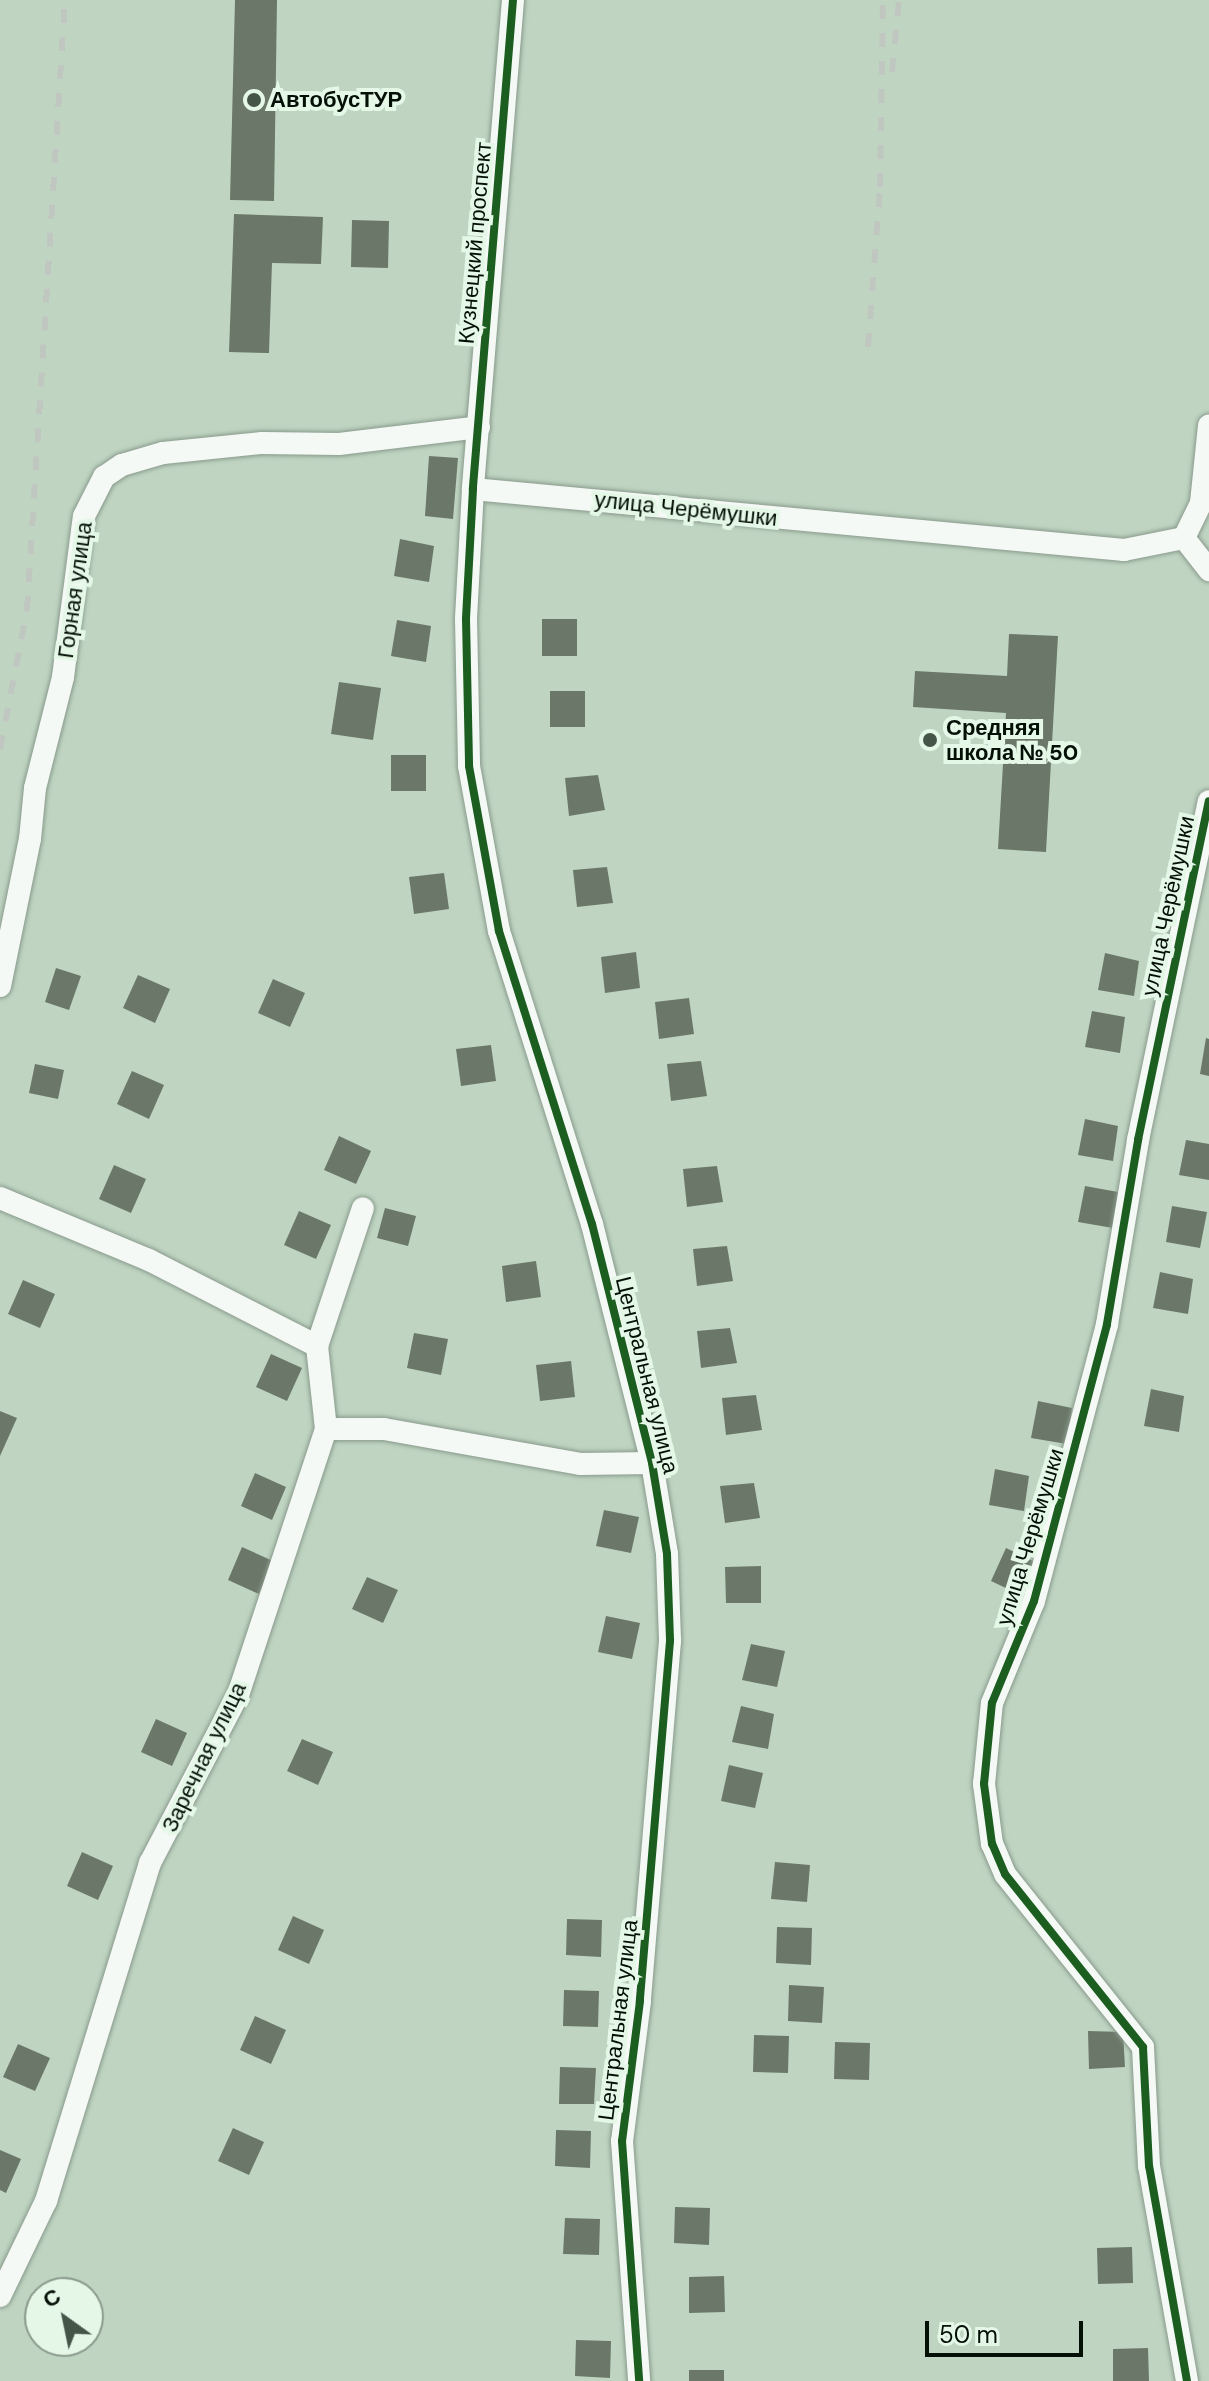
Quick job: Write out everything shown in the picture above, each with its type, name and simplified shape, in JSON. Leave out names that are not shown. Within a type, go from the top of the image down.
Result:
[{"type":"street","name":"Кузнецкий проспект","points":[[473,489],[513,0]]},
{"type":"street","points":[[1209,425],[1201,503],[1184,538],[1209,570]]},
{"type":"street","name":"Горная улица","points":[[0,986],[27,853],[35,788],[63,677],[84,516],[104,477],[122,465],[163,453],[262,443],[339,444],[479,427]]},
{"type":"street","name":"улица Черёмушки","points":[[473,489],[1108,549],[1184,538]]},
{"type":"street","name":"Центральная улица","points":[[473,489],[465,687],[469,766],[485,873],[518,1003],[592,1224],[652,1463],[667,1554],[670,1641],[640,2001],[622,2141],[639,2381]]},
{"type":"street","name":"улица Черёмушки","points":[[1187,2381],[1149,2166],[1143,2047],[1005,1874],[992,1844],[984,1784],[992,1703],[1034,1601],[1107,1324],[1138,1140],[1209,801]]},
{"type":"street","points":[[0,1198],[149,1260],[317,1346]]},
{"type":"street","name":"Заречная улица","points":[[0,2296],[46,2201],[150,1863],[238,1695],[326,1429],[317,1346],[363,1208]]},
{"type":"street","points":[[326,1429],[384,1429],[580,1464],[652,1463]]},
{"type":"building","name":"АвтобусТУР","points":[[235,0],[277,0],[274,201],[230,200]]},
{"type":"building","points":[[234,214],[323,217],[321,264],[272,263],[269,353],[229,352]]},
{"type":"building","points":[[352,220],[389,221],[388,268],[351,267]]},
{"type":"building","points":[[429,456],[458,458],[453,519],[425,516]]},
{"type":"building","points":[[400,539],[434,546],[429,582],[394,576]]},
{"type":"building","points":[[542,619],[577,619],[577,656],[542,656]]},
{"type":"building","points":[[397,620],[431,626],[426,662],[391,656]]},
{"type":"building","name":"Средняя школа № 50","points":[[1009,634],[1058,636],[1046,852],[998,849],[1006,713],[913,707],[915,671],[1007,676]]},
{"type":"building","points":[[339,682],[381,688],[373,740],[331,734]]},
{"type":"building","points":[[550,691],[585,691],[585,727],[550,727]]},
{"type":"building","points":[[391,755],[426,755],[426,791],[391,791]]},
{"type":"building","points":[[598,775],[605,810],[569,816],[565,778]]},
{"type":"building","points":[[607,867],[613,903],[577,907],[573,870]]},
{"type":"building","points":[[444,873],[449,909],[414,914],[409,877]]},
{"type":"building","points":[[636,952],[640,988],[605,993],[601,957]]},
{"type":"building","points":[[1105,953],[1139,961],[1134,996],[1098,990]]},
{"type":"building","points":[[56,968],[81,976],[69,1010],[45,1002]]},
{"type":"building","points":[[138,975],[170,989],[155,1023],[123,1008]]},
{"type":"building","points":[[273,979],[305,993],[290,1027],[258,1013]]},
{"type":"building","points":[[689,998],[694,1034],[659,1039],[655,1002]]},
{"type":"building","points":[[1092,1011],[1125,1017],[1120,1053],[1085,1047]]},
{"type":"building","points":[[1206,1038],[1209,1039],[1209,1076],[1200,1074]]},
{"type":"building","points":[[491,1045],[496,1081],[461,1086],[456,1049]]},
{"type":"building","points":[[701,1061],[707,1096],[671,1101],[667,1064]]},
{"type":"building","points":[[35,1064],[64,1070],[58,1099],[29,1093]]},
{"type":"building","points":[[132,1071],[164,1085],[149,1119],[117,1104]]},
{"type":"building","points":[[1085,1119],[1118,1126],[1113,1161],[1078,1155]]},
{"type":"building","points":[[339,1136],[371,1151],[356,1184],[324,1170]]},
{"type":"building","points":[[1186,1140],[1209,1144],[1209,1180],[1179,1175]]},
{"type":"building","points":[[114,1165],[146,1179],[131,1213],[99,1199]]},
{"type":"building","points":[[717,1166],[723,1202],[687,1207],[683,1169]]},
{"type":"building","points":[[1085,1186],[1118,1192],[1113,1228],[1078,1222]]},
{"type":"building","points":[[1172,1206],[1207,1212],[1200,1248],[1166,1242]]},
{"type":"building","points":[[385,1208],[416,1216],[408,1246],[377,1238]]},
{"type":"building","points":[[299,1211],[331,1225],[316,1259],[284,1245]]},
{"type":"building","points":[[727,1246],[733,1281],[697,1286],[693,1249]]},
{"type":"building","points":[[536,1261],[541,1297],[506,1302],[502,1266]]},
{"type":"building","points":[[1160,1272],[1193,1279],[1188,1314],[1153,1308]]},
{"type":"building","points":[[23,1280],[55,1294],[40,1328],[8,1314]]},
{"type":"building","points":[[730,1328],[737,1363],[701,1368],[697,1331]]},
{"type":"building","points":[[414,1333],[448,1339],[441,1375],[407,1368]]},
{"type":"building","points":[[271,1354],[302,1368],[287,1401],[256,1387]]},
{"type":"building","points":[[571,1361],[575,1397],[540,1401],[536,1365]]},
{"type":"building","points":[[1151,1389],[1184,1396],[1179,1432],[1144,1426]]},
{"type":"building","points":[[756,1395],[762,1430],[726,1435],[722,1398]]},
{"type":"building","points":[[1038,1401],[1072,1408],[1067,1444],[1031,1438]]},
{"type":"building","points":[[0,1411],[17,1418],[0,1456]]},
{"type":"building","points":[[995,1469],[1029,1476],[1024,1511],[989,1505]]},
{"type":"building","points":[[255,1473],[286,1487],[272,1520],[241,1506]]},
{"type":"building","points":[[754,1483],[760,1518],[725,1523],[720,1486]]},
{"type":"building","points":[[604,1510],[639,1517],[631,1553],[596,1546]]},
{"type":"building","points":[[242,1547],[273,1561],[259,1594],[228,1580]]},
{"type":"building","points":[[1006,1548],[1037,1563],[1023,1596],[991,1581]]},
{"type":"building","points":[[761,1566],[761,1603],[726,1603],[725,1567]]},
{"type":"building","points":[[367,1577],[398,1590],[383,1623],[352,1609]]},
{"type":"building","points":[[606,1616],[640,1623],[632,1659],[598,1652]]},
{"type":"building","points":[[751,1644],[785,1651],[777,1687],[742,1680]]},
{"type":"building","points":[[741,1706],[774,1714],[768,1749],[732,1742]]},
{"type":"building","points":[[156,1719],[187,1733],[172,1766],[141,1752]]},
{"type":"building","points":[[302,1739],[333,1752],[318,1785],[287,1771]]},
{"type":"building","points":[[729,1765],[763,1773],[755,1808],[721,1801]]},
{"type":"building","points":[[82,1852],[113,1866],[98,1900],[67,1886]]},
{"type":"building","points":[[775,1862],[810,1865],[807,1902],[771,1899]]},
{"type":"building","points":[[293,1916],[324,1930],[309,1964],[278,1950]]},
{"type":"building","points":[[567,1919],[602,1920],[601,1957],[566,1955]]},
{"type":"building","points":[[777,1927],[812,1928],[811,1965],[776,1963]]},
{"type":"building","points":[[789,1985],[824,1987],[822,2023],[788,2021]]},
{"type":"building","points":[[564,1990],[599,1991],[598,2027],[563,2026]]},
{"type":"building","points":[[255,2016],[286,2030],[271,2064],[240,2050]]},
{"type":"building","points":[[1088,2031],[1123,2032],[1125,2067],[1089,2069]]},
{"type":"building","points":[[754,2035],[789,2036],[788,2073],[753,2072]]},
{"type":"building","points":[[835,2042],[870,2043],[869,2080],[834,2079]]},
{"type":"building","points":[[18,2044],[50,2058],[35,2091],[3,2077]]},
{"type":"building","points":[[560,2067],[596,2068],[594,2104],[559,2104]]},
{"type":"building","points":[[233,2128],[264,2142],[249,2175],[218,2161]]},
{"type":"building","points":[[556,2130],[591,2131],[590,2168],[555,2166]]},
{"type":"building","points":[[0,2150],[21,2159],[6,2193],[0,2190]]},
{"type":"building","points":[[675,2207],[710,2208],[709,2245],[674,2243]]},
{"type":"building","points":[[565,2218],[600,2219],[599,2255],[563,2254]]},
{"type":"building","points":[[1132,2247],[1133,2283],[1098,2284],[1097,2248]]},
{"type":"building","points":[[724,2276],[725,2312],[689,2313],[689,2277]]},
{"type":"building","points":[[576,2340],[611,2341],[610,2378],[575,2376]]},
{"type":"building","points":[[1148,2348],[1149,2381],[1113,2381],[1113,2349]]},
{"type":"building","points":[[689,2370],[724,2370],[724,2381],[689,2381]]},
{"type":"railway","points":[[0,749],[27,610],[65,0]]},
{"type":"railway","points":[[868,347],[880,187],[883,0]]},
{"type":"railway","points":[[892,72],[899,0]]},
{"type":"cycle path","points":[[513,0],[473,489],[466,619],[469,766],[499,931],[592,1224],[652,1463],[667,1554],[670,1641],[640,2001],[622,2141],[639,2381]]},
{"type":"cycle path","points":[[1187,2381],[1149,2166],[1143,2047],[1005,1874],[992,1844],[984,1784],[992,1703],[1034,1601],[1107,1324],[1138,1140],[1209,801]]},
{"type":"place","name":"АвтобусТУР","points":[[254,100]]},
{"type":"place","name":"Средняя школа № 50","points":[[930,740]]}]
